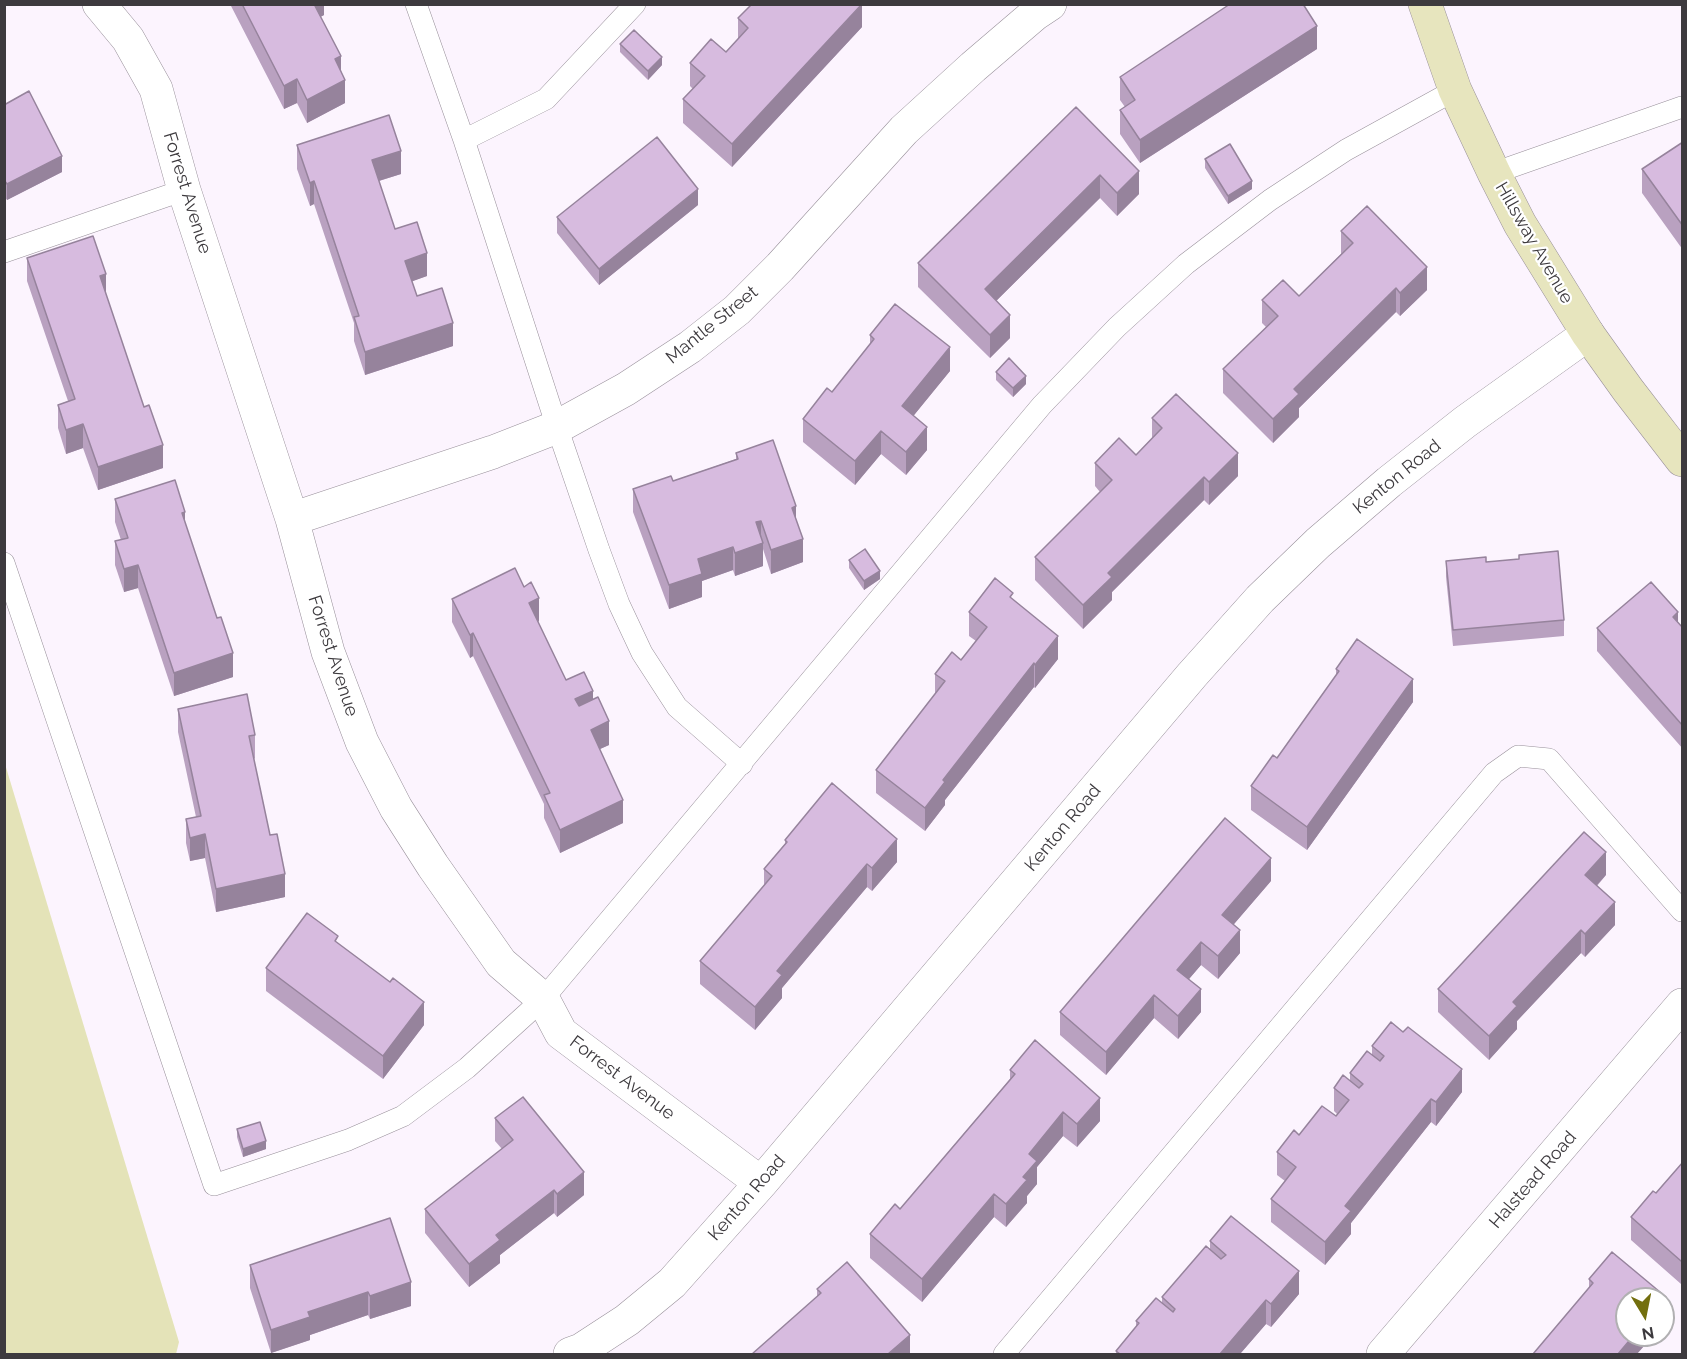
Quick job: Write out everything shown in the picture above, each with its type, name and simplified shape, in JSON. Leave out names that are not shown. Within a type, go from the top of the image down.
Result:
[{"type":"street","name":"Forrest Avenue","points":[[99,4],[128,39],[156,89],[184,190],[292,519],[328,652],[362,742],[396,808],[433,866],[501,963],[543,999],[561,1033],[761,1183]]},
{"type":"street","name":"Mantle Street","points":[[292,519],[493,452],[557,427],[626,389],[690,347],[737,310],[780,267],[904,130],[973,67],[1050,4]]},
{"type":"street","name":"Hillsway Avenue","points":[[1425,4],[1455,90],[1520,224],[1588,334],[1628,390],[1683,459]]},
{"type":"street","name":"Kenton Road","points":[[570,1354],[627,1320],[672,1283],[761,1183],[1192,675],[1260,599],[1318,543],[1389,482],[1465,422],[1588,334]]},
{"type":"street","name":"Halstead Road","points":[[1383,1354],[1683,1005]]},
{"type":"lane","points":[[416,4],[464,140],[598,550],[620,604],[642,653],[677,707],[742,764]]},
{"type":"lane","points":[[464,140],[546,99],[635,4]]},
{"type":"lane","points":[[4,563],[214,1185],[348,1140],[403,1116],[467,1068],[543,999],[1042,405],[1117,327],[1186,264],[1270,200],[1346,150],[1455,90]]},
{"type":"lane","points":[[1494,173],[1683,107]]},
{"type":"lane","points":[[4,252],[184,190]]},
{"type":"lane","points":[[1004,1354],[1494,774],[1518,756],[1549,759],[1683,911]]},
{"type":"green space","points":[[5,764],[179,1342],[176,1354],[5,1354]]},
{"type":"building","points":[[242,4],[314,4],[341,56],[335,59],[345,80],[307,100],[297,79],[284,86]]},
{"type":"building","points":[[752,4],[862,4],[732,144],[683,99],[705,76],[690,63],[711,39],[726,52],[748,28],[738,18]]},
{"type":"building","points":[[1230,4],[1303,4],[1317,26],[1140,140],[1120,110],[1135,100],[1120,77]]},
{"type":"building","points":[[634,30],[662,57],[648,71],[620,44]]},
{"type":"building","points":[[29,91],[62,156],[7,184],[4,180],[4,105]]},
{"type":"building","points":[[1076,107],[1139,171],[1117,193],[1100,175],[985,289],[1010,315],[990,335],[918,263]]},
{"type":"building","points":[[389,115],[401,151],[372,160],[395,229],[417,222],[427,253],[405,261],[417,296],[442,288],[453,323],[365,352],[354,317],[359,316],[314,181],[310,183],[297,145]]},
{"type":"building","points":[[657,137],[698,189],[599,269],[557,217]]},
{"type":"building","points":[[1683,142],[1683,226],[1642,169]]},
{"type":"building","points":[[1230,144],[1252,181],[1228,196],[1205,159]]},
{"type":"building","points":[[1367,206],[1427,267],[1400,293],[1396,288],[1294,389],[1299,394],[1273,419],[1223,369],[1278,316],[1262,300],[1283,280],[1299,296],[1353,243],[1341,231]]},
{"type":"building","points":[[93,236],[106,274],[100,276],[144,407],[149,405],[163,445],[98,467],[83,424],[66,430],[58,405],[75,399],[27,258]]},
{"type":"building","points":[[895,304],[950,347],[902,406],[927,427],[906,452],[881,431],[855,461],[803,419],[827,388],[832,392],[874,339],[870,335]]},
{"type":"building","points":[[1009,358],[1026,376],[1013,388],[996,372]]},
{"type":"building","points":[[1176,394],[1238,453],[1209,482],[1204,477],[1108,573],[1112,577],[1083,605],[1035,557],[1112,480],[1095,463],[1119,438],[1136,455],[1162,428],[1152,418]]},
{"type":"building","points":[[773,440],[796,506],[792,508],[803,539],[771,550],[761,521],[756,522],[763,543],[735,553],[733,547],[698,559],[702,574],[669,585],[633,489],[671,476],[673,481],[738,459],[736,453]]},
{"type":"building","points":[[175,480],[185,512],[182,513],[217,618],[221,617],[233,653],[174,673],[138,565],[124,569],[115,541],[128,538],[115,499]]},
{"type":"building","points":[[865,549],[880,571],[864,581],[849,560]]},
{"type":"building","points":[[1558,551],[1564,620],[1453,630],[1446,561],[1486,557],[1486,562],[1519,559],[1519,555]]},
{"type":"building","points":[[515,568],[524,587],[531,582],[539,598],[529,603],[566,680],[584,672],[593,691],[575,699],[579,706],[598,697],[609,721],[591,730],[623,800],[560,830],[544,795],[550,793],[473,633],[470,635],[452,599]]},
{"type":"building","points":[[995,578],[1013,593],[1010,597],[1058,636],[1035,665],[1034,663],[943,780],[945,782],[925,808],[876,770],[945,681],[935,674],[952,652],[961,660],[987,627],[969,612]]},
{"type":"building","points":[[1651,582],[1678,612],[1673,617],[1683,628],[1683,726],[1597,628]]},
{"type":"building","points":[[1357,639],[1413,679],[1307,827],[1251,786],[1273,755],[1277,758],[1339,671],[1336,669]]},
{"type":"building","points":[[247,694],[255,735],[249,736],[270,835],[277,834],[285,874],[216,889],[205,834],[190,838],[186,819],[201,816],[178,709]]},
{"type":"building","points":[[832,783],[897,839],[872,868],[867,864],[777,971],[782,975],[755,1007],[700,961],[772,876],[764,869]]},
{"type":"building","points":[[1225,818],[1271,858],[1222,915],[1240,930],[1218,956],[1201,942],[1177,970],[1201,989],[1178,1016],[1154,995],[1106,1052],[1060,1012]]},
{"type":"building","points":[[1584,832],[1606,852],[1585,875],[1615,902],[1585,934],[1581,930],[1513,1002],[1517,1006],[1489,1036],[1438,989]]},
{"type":"building","points":[[307,913],[338,936],[335,941],[390,982],[393,978],[424,1002],[383,1056],[266,968]]},
{"type":"building","points":[[1391,1022],[1403,1032],[1408,1027],[1462,1069],[1436,1102],[1431,1099],[1345,1206],[1351,1211],[1325,1242],[1271,1199],[1296,1167],[1277,1152],[1294,1130],[1299,1135],[1322,1106],[1336,1116],[1349,1100],[1334,1088],[1343,1075],[1359,1088],[1363,1084],[1350,1073],[1367,1051],[1380,1061],[1384,1056],[1372,1046]]},
{"type":"building","points":[[1035,1040],[1100,1098],[1077,1124],[1063,1112],[1029,1154],[1037,1161],[1023,1177],[1027,1180],[1006,1204],[994,1194],[922,1279],[870,1234],[895,1204],[900,1209],[1015,1074],[1010,1070]]},
{"type":"building","points":[[523,1097],[584,1172],[557,1194],[554,1190],[496,1235],[500,1240],[469,1264],[425,1209],[513,1140],[495,1118]]},
{"type":"building","points":[[260,1122],[266,1141],[243,1149],[237,1129]]},
{"type":"building","points":[[1683,1162],[1683,1259],[1681,1261],[1631,1217],[1653,1191],[1656,1193]]},
{"type":"building","points":[[1231,1216],[1299,1271],[1271,1304],[1266,1300],[1220,1354],[1120,1354],[1116,1351],[1139,1323],[1136,1321],[1156,1298],[1173,1312],[1175,1309],[1162,1297],[1206,1246],[1221,1259],[1226,1255],[1210,1241]]},
{"type":"building","points":[[390,1218],[411,1282],[370,1296],[368,1292],[308,1312],[310,1317],[271,1330],[250,1265]]},
{"type":"building","points":[[1612,1252],[1654,1287],[1615,1287],[1615,1347],[1624,1347],[1618,1354],[1533,1354],[1593,1283],[1589,1279]]},
{"type":"building","points":[[847,1262],[910,1335],[888,1354],[752,1354],[821,1293],[817,1289]]}]
